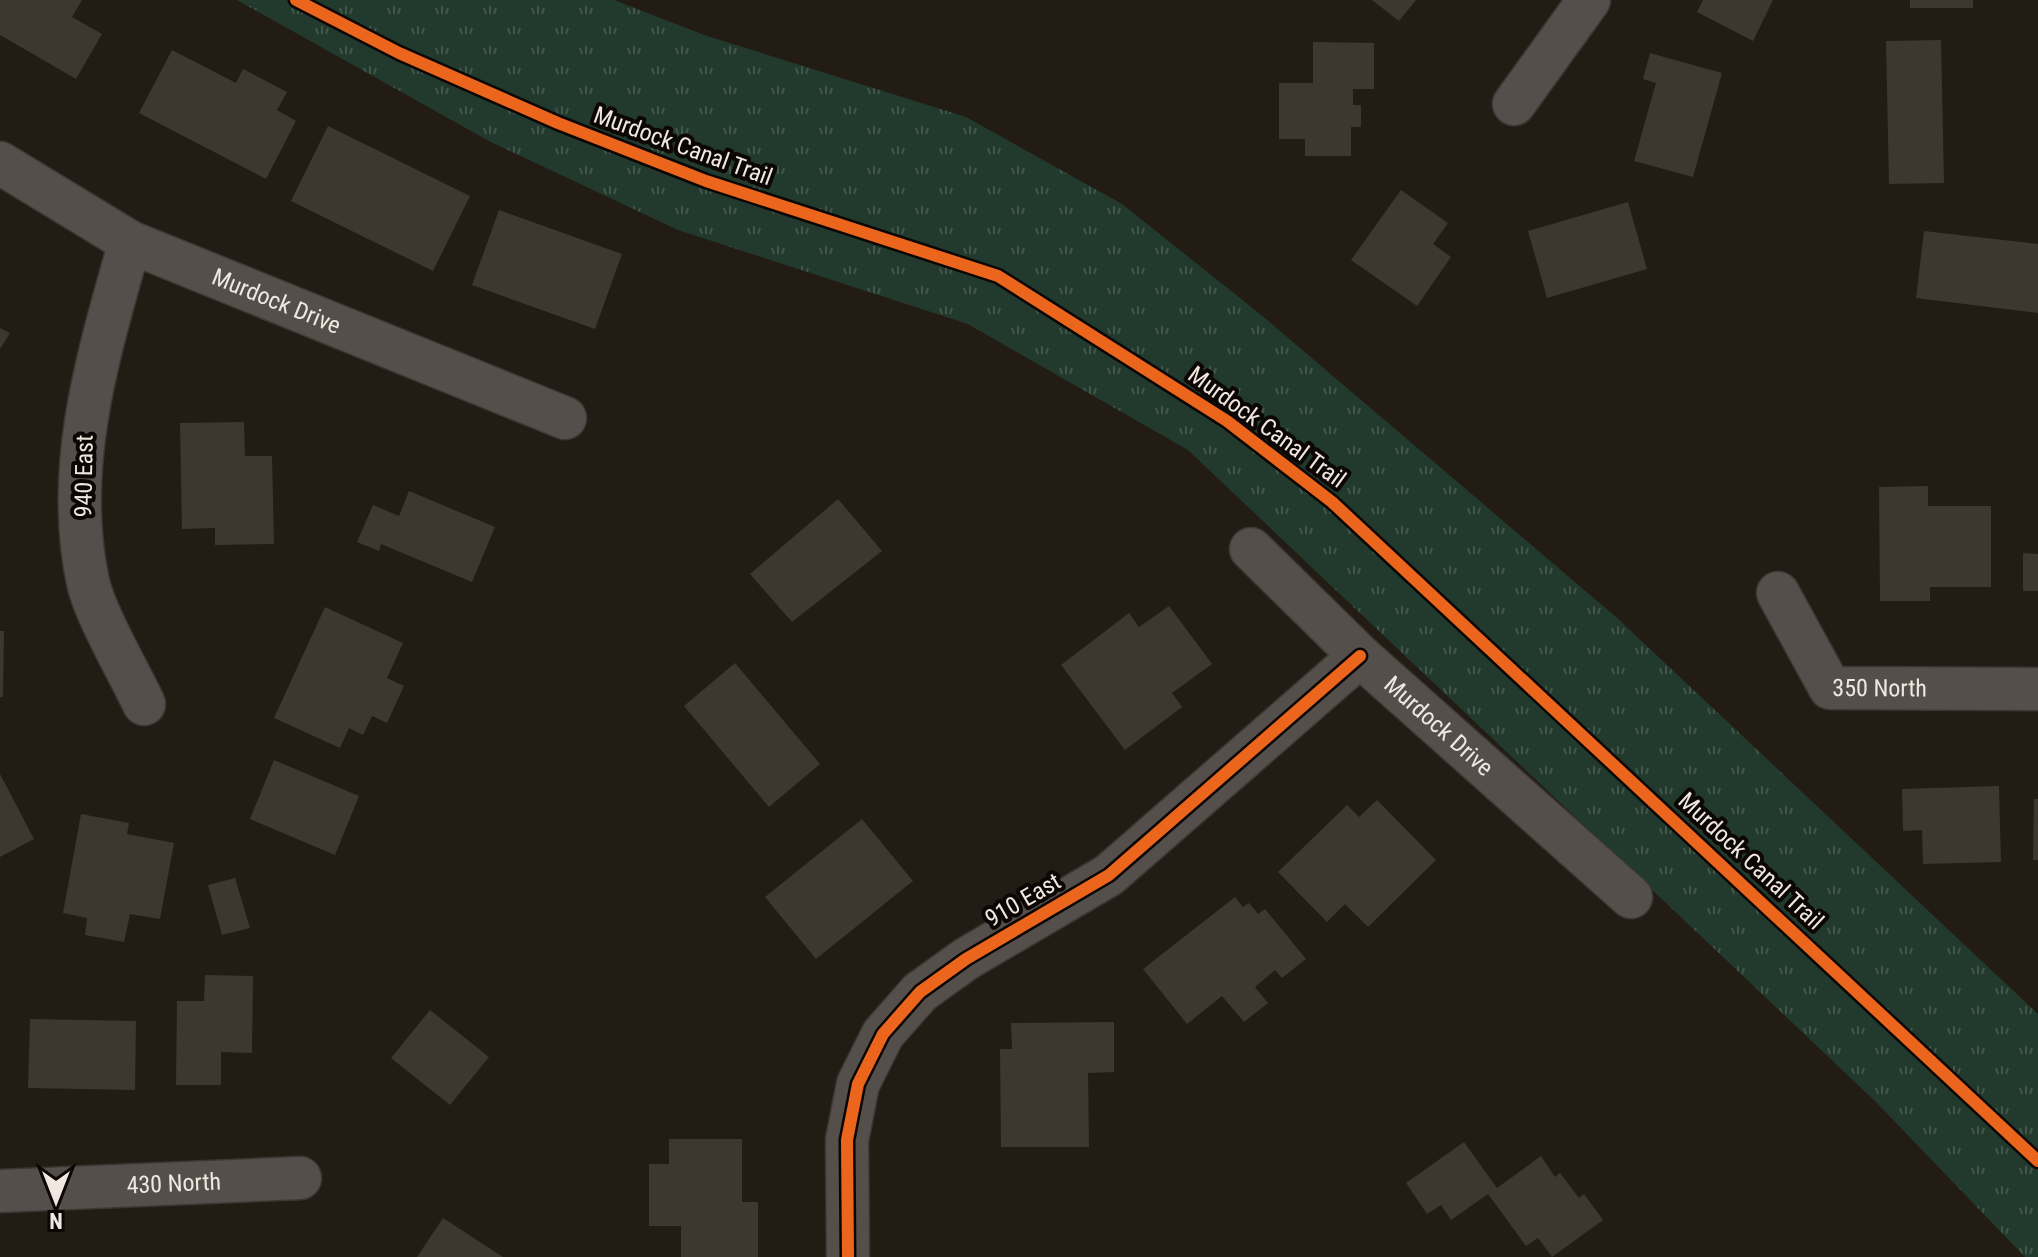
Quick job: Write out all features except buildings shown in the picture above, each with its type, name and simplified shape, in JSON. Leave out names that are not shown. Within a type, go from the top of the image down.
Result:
[{"type":"street","points":[[1514,104],[1589,0]]},
{"type":"street","name":"Murdock Drive","points":[[0,163],[130,242],[565,418]]},
{"type":"street","name":"940 East","points":[[130,242],[94,374],[81,443],[81,504],[88,584],[144,704]]},
{"type":"street","name":"Murdock Drive","points":[[1251,549],[1360,656],[1631,897]]},
{"type":"street","name":"350 North","points":[[1778,593],[1830,688],[2038,689]]},
{"type":"street","name":"910 East","points":[[848,1257],[847,1140],[858,1084],[883,1034],[920,992],[966,959],[1109,875],[1360,656]]},
{"type":"street","name":"430 North","points":[[0,1191],[300,1178]]},
{"type":"green space","points":[[237,0],[614,0],[704,35],[966,117],[1122,204],[1260,314],[1616,617],[2038,1014],[2038,1257],[2025,1257],[1877,1103],[1188,450],[968,324],[678,230],[489,141]]},
{"type":"cycle path","name":"Murdock Canal Trail","points":[[296,0],[399,53],[558,123],[706,181],[998,276],[1227,421],[1332,502],[2038,1161]]},
{"type":"cycle path","points":[[848,1257],[847,1140],[858,1084],[883,1034],[920,992],[966,959],[1109,875],[1360,656]]}]
